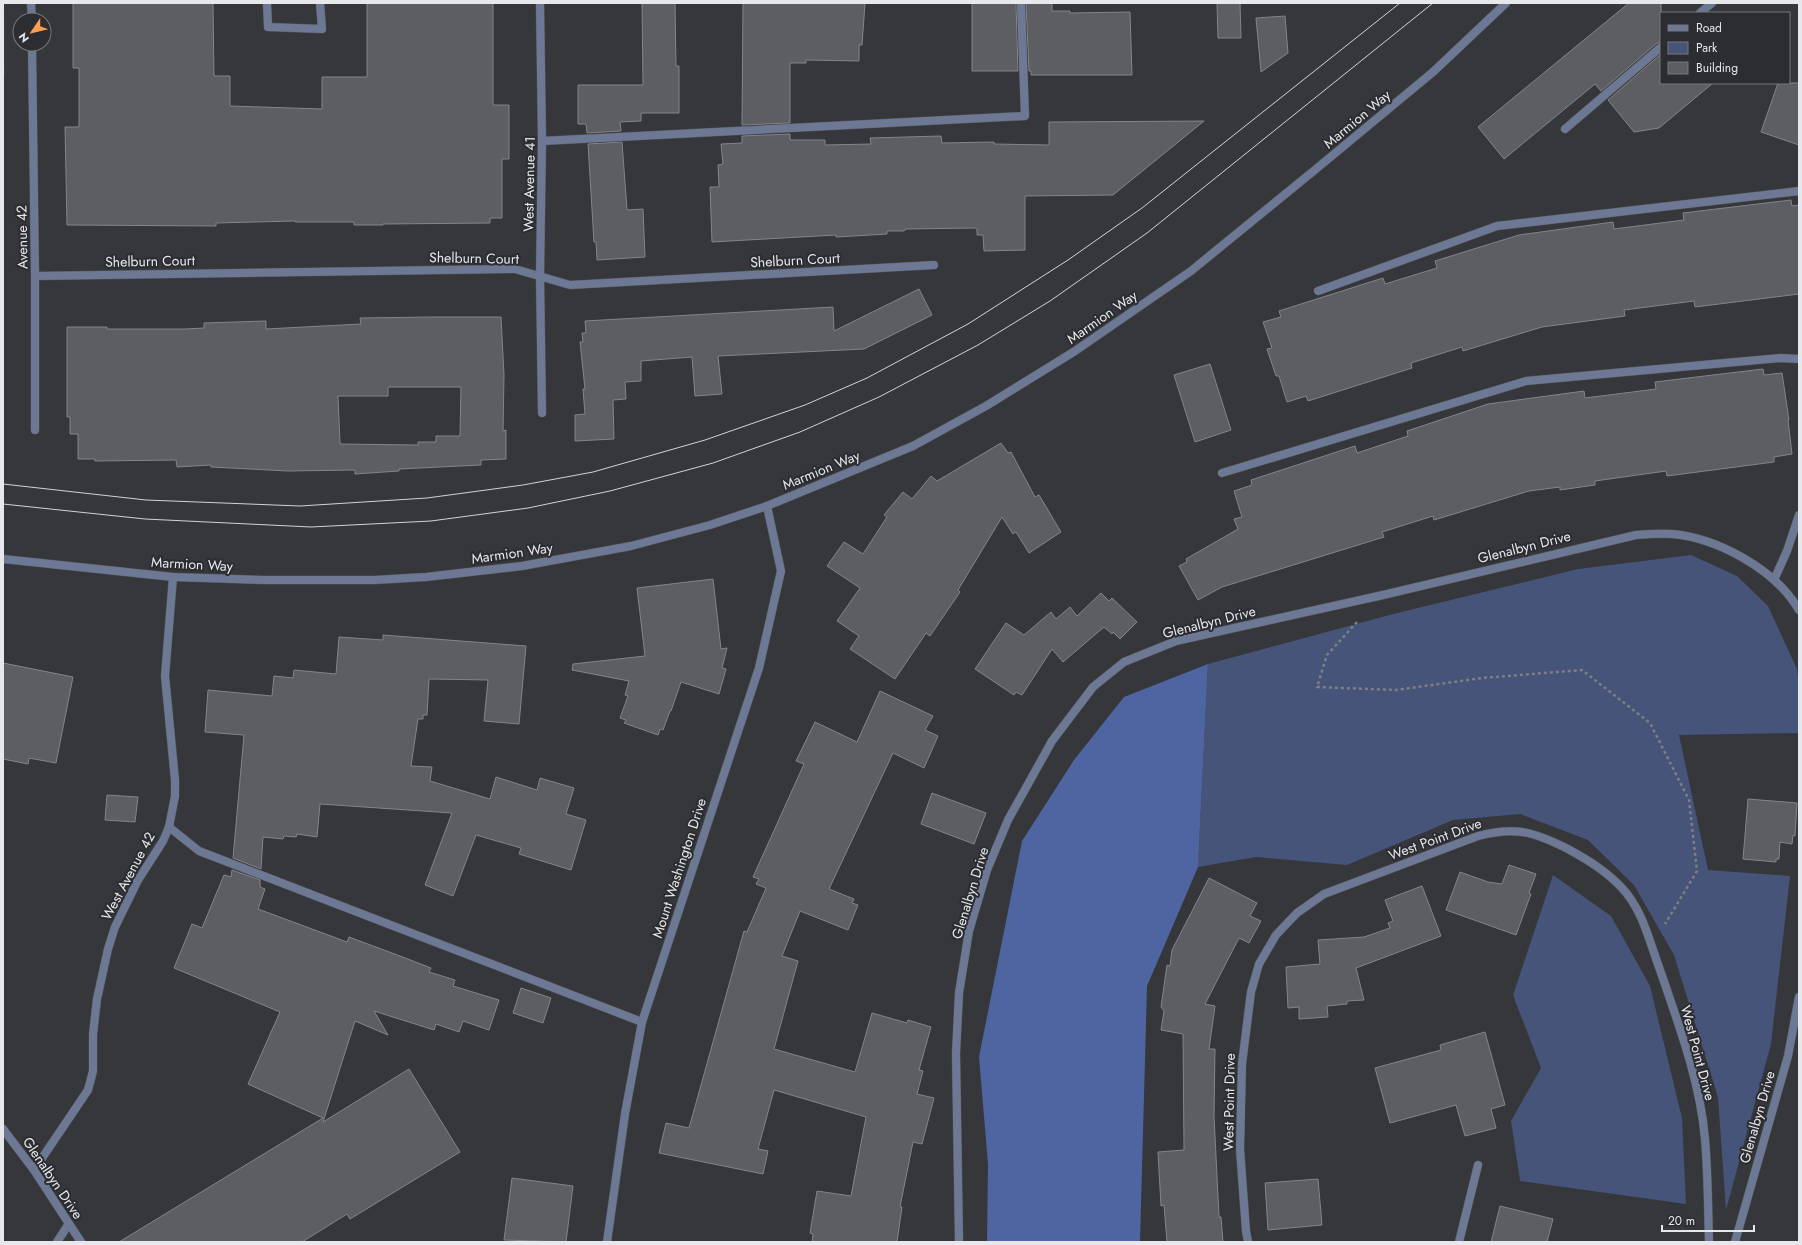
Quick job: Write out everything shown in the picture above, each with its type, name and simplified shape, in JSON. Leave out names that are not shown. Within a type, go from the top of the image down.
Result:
[{"type":"street","points":[[267,3],[268,27],[322,30],[320,3]]},
{"type":"street","name":"West Avenue 41","points":[[540,3],[542,141],[540,276],[542,413]]},
{"type":"street","points":[[542,141],[1025,116],[1021,3]]},
{"type":"street","name":"Marmion Way","points":[[3,559],[173,577],[265,580],[374,580],[426,577],[522,566],[631,546],[710,525],[766,506],[913,446],[986,406],[1075,352],[1191,270],[1310,174],[1434,72],[1506,3]]},
{"type":"street","points":[[1701,12],[1712,3]]},
{"type":"street","points":[[1565,129],[1660,48]]},
{"type":"street","name":"Avenue 42","points":[[32,52],[35,276],[34,430]]},
{"type":"street","points":[[1318,291],[1497,226],[1799,190]]},
{"type":"street","name":"Shelburn Court","points":[[35,276],[515,269],[570,285],[934,265]]},
{"type":"street","points":[[1222,473],[1526,381],[1781,358],[1799,359]]},
{"type":"street","name":"Mount Washington Drive","points":[[607,1242],[625,1114],[642,1022],[758,668],[781,571],[766,506]]},
{"type":"street","points":[[1774,580],[1787,550],[1799,515]]},
{"type":"street","name":"Glenalbyn Drive","points":[[959,1242],[956,1053],[959,994],[969,931],[987,870],[1008,820],[1052,741],[1093,687],[1124,662],[1176,641],[1383,595],[1636,535],[1672,534],[1708,541],[1747,560],[1774,580],[1799,610]]},
{"type":"street","name":"West Avenue 42","points":[[34,1170],[88,1090],[93,1071],[93,1034],[96,1000],[108,948],[115,926],[138,880],[169,827],[175,796],[175,780],[165,676],[173,577]]},
{"type":"street","points":[[169,827],[199,851],[642,1022]]},
{"type":"street","name":"West Point Drive","points":[[1248,1242],[1240,1149],[1242,1064],[1251,992],[1259,964],[1276,935],[1297,913],[1324,894],[1478,836],[1495,832],[1520,831],[1544,836],[1596,865],[1623,888],[1640,914],[1680,1027],[1694,1076],[1705,1138],[1709,1242]]},
{"type":"street","name":"Glenalbyn Drive","points":[[1736,1242],[1788,1056],[1799,997]]},
{"type":"street","name":"Glenalbyn Drive","points":[[3,1129],[34,1170],[68,1225],[81,1242]]},
{"type":"street","points":[[1459,1242],[1478,1165]]},
{"type":"street","points":[[57,1242],[68,1225]]},
{"type":"path","points":[[1383,595],[1327,655],[1317,687],[1396,690],[1482,678],[1582,670],[1650,723],[1689,800],[1697,871],[1652,947]]},
{"type":"shaded area","points":[[4,3],[5,75],[3,75]]},
{"type":"shaded area","points":[[1208,664],[1198,867],[1147,986],[1140,1242],[987,1242],[988,1164],[979,1057],[1022,841],[1074,760],[1124,697]]},
{"type":"green space","points":[[1691,555],[1737,576],[1768,606],[1797,669],[1799,683],[1799,733],[1679,735],[1708,870],[1790,876],[1771,1044],[1726,1210],[1718,1097],[1674,955],[1634,885],[1588,840],[1520,814],[1453,820],[1347,865],[1256,857],[1198,867],[1208,664],[1397,613],[1578,569]]},
{"type":"green space","points":[[1553,875],[1611,916],[1650,986],[1682,1118],[1686,1204],[1520,1181],[1511,1121],[1541,1068],[1513,995]]},
{"type":"building","points":[[73,3],[213,3],[214,76],[230,76],[230,106],[322,109],[322,77],[367,77],[367,3],[493,3],[493,105],[509,105],[509,159],[502,159],[502,218],[490,218],[490,223],[383,225],[354,225],[354,222],[295,221],[216,223],[216,226],[67,225],[65,127],[79,127],[79,68],[73,68]]},
{"type":"building","points":[[642,3],[675,3],[676,66],[679,66],[679,113],[641,113],[641,121],[620,122],[621,131],[587,133],[586,124],[578,124],[578,85],[643,85]]},
{"type":"building","points":[[743,3],[865,3],[862,45],[859,45],[859,61],[806,60],[806,63],[790,63],[790,123],[742,125]]},
{"type":"building","points":[[972,3],[1016,3],[1018,71],[972,71]]},
{"type":"building","points":[[1026,3],[1052,3],[1052,11],[1070,11],[1070,13],[1130,12],[1132,75],[1031,75],[1031,71],[1029,71]]},
{"type":"building","points":[[1217,3],[1240,3],[1241,38],[1218,38]]},
{"type":"building","points":[[1629,3],[1661,3],[1660,42],[1657,43],[1601,91],[1595,84],[1504,159],[1478,127]]},
{"type":"building","points":[[1285,16],[1288,53],[1261,72],[1256,18]]},
{"type":"building","points":[[1660,55],[1660,84],[1712,84],[1659,128],[1634,132],[1608,100]]},
{"type":"building","points":[[1799,83],[1799,145],[1761,132],[1778,84]]},
{"type":"building","points":[[1204,121],[1113,195],[1025,196],[1025,250],[984,251],[983,235],[977,235],[977,229],[975,228],[906,229],[904,231],[887,231],[887,234],[836,237],[836,235],[712,242],[710,187],[719,187],[718,165],[723,164],[721,144],[742,143],[742,136],[790,134],[790,140],[825,140],[825,145],[871,144],[870,138],[941,136],[942,143],[994,142],[994,144],[1049,145],[1049,122]]},
{"type":"building","points":[[622,142],[627,210],[643,209],[645,257],[597,260],[596,242],[594,242],[588,144]]},
{"type":"building","points":[[1791,200],[1792,206],[1799,205],[1799,294],[1695,307],[1694,301],[1624,310],[1625,316],[1542,327],[1463,351],[1462,347],[1411,363],[1412,368],[1308,401],[1306,396],[1287,402],[1279,376],[1276,376],[1267,349],[1272,348],[1263,322],[1281,317],[1279,311],[1383,278],[1385,284],[1437,268],[1435,261],[1519,235],[1613,222],[1614,229],[1684,220],[1683,213]]},
{"type":"building","points":[[919,289],[932,315],[864,349],[718,356],[722,394],[695,396],[692,357],[641,361],[641,381],[625,382],[626,399],[613,400],[614,439],[575,441],[575,415],[585,414],[583,389],[585,389],[580,342],[583,342],[582,333],[586,333],[585,321],[833,307],[834,331]]},
{"type":"building","points":[[501,317],[504,375],[503,431],[506,430],[506,459],[481,460],[481,465],[399,469],[399,471],[355,474],[355,470],[288,471],[211,467],[211,465],[177,467],[176,460],[95,461],[95,459],[78,459],[78,434],[70,434],[70,417],[67,417],[67,327],[107,327],[107,329],[185,329],[204,328],[204,323],[266,321],[266,329],[361,324],[360,318]],"holes":[[[388,387],[461,387],[460,436],[436,436],[436,442],[418,442],[418,445],[340,444],[338,396],[388,396]]]},
{"type":"building","points":[[1210,364],[1231,430],[1195,442],[1174,375]]},
{"type":"building","points":[[1763,369],[1764,375],[1782,373],[1789,420],[1792,454],[1774,457],[1774,462],[1667,476],[1666,471],[1595,481],[1595,485],[1560,490],[1560,487],[1529,491],[1434,520],[1433,516],[1382,532],[1384,537],[1222,587],[1198,600],[1179,566],[1187,562],[1186,559],[1238,529],[1234,519],[1242,517],[1234,491],[1252,485],[1251,480],[1355,446],[1357,453],[1408,436],[1407,431],[1488,404],[1584,391],[1585,398],[1656,389],[1655,382]]},
{"type":"building","points":[[1001,443],[1008,453],[1011,452],[1035,497],[1039,495],[1061,532],[1029,553],[1016,532],[1013,534],[1002,517],[958,590],[960,592],[930,636],[926,633],[895,679],[850,649],[859,636],[837,621],[860,588],[827,566],[844,542],[863,554],[887,517],[884,515],[903,492],[912,499],[931,476],[937,481]]},
{"type":"building","points":[[713,579],[721,649],[727,648],[722,668],[726,669],[719,694],[681,682],[663,730],[660,729],[658,735],[624,723],[626,720],[620,718],[628,696],[625,695],[629,681],[572,670],[573,664],[645,656],[637,588]]},
{"type":"building","points":[[1101,593],[1109,601],[1112,598],[1137,622],[1120,639],[1113,632],[1112,634],[1104,627],[1063,662],[1052,649],[1022,695],[1016,692],[1014,695],[975,669],[1006,623],[1024,635],[1051,612],[1056,619],[1070,607],[1077,616]]},
{"type":"building","points":[[383,635],[526,646],[519,724],[484,721],[488,680],[429,679],[427,715],[423,715],[423,719],[418,719],[411,766],[432,767],[430,781],[490,799],[496,777],[537,790],[540,778],[574,788],[566,814],[586,820],[571,870],[519,854],[521,848],[476,835],[453,896],[425,885],[452,813],[320,804],[317,837],[297,834],[296,837],[284,836],[283,839],[263,837],[261,869],[233,858],[244,735],[205,732],[208,690],[272,696],[274,676],[293,678],[294,670],[336,674],[339,637],[383,640]]},
{"type":"building","points":[[3,663],[73,677],[56,763],[29,758],[28,764],[3,759]]},
{"type":"building","points":[[880,691],[933,716],[925,730],[938,736],[924,768],[893,753],[829,889],[854,899],[852,903],[858,905],[848,930],[800,911],[782,956],[798,961],[774,1049],[855,1072],[872,1013],[907,1023],[908,1020],[931,1027],[919,1070],[923,1071],[917,1094],[934,1098],[922,1144],[913,1142],[900,1207],[902,1207],[897,1242],[812,1242],[813,1234],[810,1233],[817,1191],[851,1196],[866,1117],[774,1090],[758,1149],[768,1151],[763,1174],[659,1153],[666,1123],[689,1128],[744,931],[747,932],[766,888],[756,884],[759,879],[753,877],[804,764],[796,761],[815,722],[857,742]]},
{"type":"building","points":[[932,793],[986,813],[974,844],[921,824]]},
{"type":"building","points":[[107,795],[138,797],[135,822],[105,820]]},
{"type":"building","points":[[1748,799],[1797,803],[1795,836],[1793,835],[1792,844],[1780,842],[1779,859],[1776,859],[1776,862],[1743,859]]},
{"type":"building","points":[[1509,865],[1536,874],[1529,893],[1531,894],[1516,935],[1446,910],[1460,872],[1488,882],[1502,884]]},
{"type":"building","points":[[232,870],[260,880],[260,887],[265,889],[258,909],[347,942],[349,937],[400,956],[431,968],[429,972],[455,980],[453,986],[499,1000],[489,1030],[463,1021],[459,1032],[436,1024],[434,1030],[374,1011],[388,1035],[355,1021],[323,1122],[409,1069],[460,1152],[350,1219],[347,1214],[302,1242],[119,1242],[323,1118],[248,1084],[280,1012],[174,968],[192,924],[202,928],[224,875],[231,877]]},
{"type":"building","points":[[1209,878],[1257,903],[1250,916],[1261,921],[1249,943],[1239,938],[1205,1004],[1215,1006],[1209,1049],[1215,1049],[1214,1116],[1219,1217],[1221,1217],[1223,1242],[1167,1242],[1164,1205],[1161,1206],[1158,1152],[1184,1150],[1183,1034],[1161,1030],[1164,1011],[1161,1007],[1167,965],[1170,966],[1172,950]]},
{"type":"building","points":[[1422,886],[1441,936],[1356,968],[1364,1000],[1347,1001],[1347,1004],[1327,1006],[1328,1017],[1299,1019],[1299,1007],[1288,1008],[1286,967],[1320,964],[1318,940],[1364,937],[1390,928],[1388,923],[1393,921],[1385,900]]},
{"type":"building","points":[[521,988],[551,998],[543,1023],[513,1013]]},
{"type":"building","points":[[1485,1032],[1505,1105],[1491,1109],[1496,1128],[1465,1136],[1456,1105],[1390,1123],[1375,1068],[1441,1050],[1440,1045]]},
{"type":"building","points":[[512,1178],[573,1186],[566,1242],[504,1240]]},
{"type":"building","points":[[1318,1179],[1322,1225],[1268,1230],[1265,1183]]},
{"type":"building","points":[[1500,1206],[1553,1219],[1547,1242],[1491,1242]]},
{"type":"tram line","points":[[3,484],[146,500],[300,506],[427,498],[523,485],[593,472],[705,440],[805,405],[867,378],[968,324],[1068,260],[1142,208],[1400,3]]},
{"type":"tram line","points":[[3,504],[145,519],[311,527],[431,521],[528,508],[610,491],[713,463],[800,432],[879,397],[978,345],[1050,301],[1147,233],[1433,3]]}]
